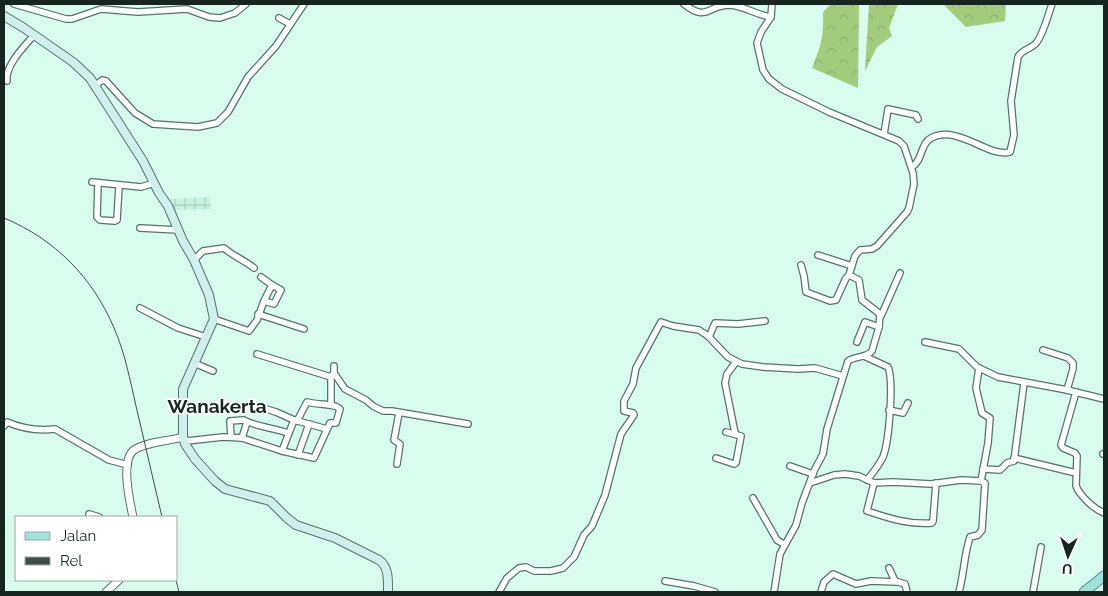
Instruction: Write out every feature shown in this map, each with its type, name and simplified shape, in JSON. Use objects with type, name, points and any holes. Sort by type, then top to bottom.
[{"type":"main road","points":[[4,16],[78,66],[95,86],[143,161],[168,206],[194,260],[209,295],[214,319],[183,389],[183,437],[194,459],[225,489],[270,501],[296,525],[341,540],[384,563],[387,570],[388,592]]},
{"type":"main road","points":[[1084,592],[1104,576]]},
{"type":"street","points":[[14,4],[61,19],[72,19],[101,8],[138,12],[188,9],[210,17],[220,18],[235,13],[246,4]]},
{"type":"street","points":[[95,86],[102,80],[106,81],[135,112],[153,124],[210,126],[222,119],[228,112],[248,77],[276,46],[304,4]]},
{"type":"street","points":[[684,4],[700,12],[708,12],[728,5],[771,17]]},
{"type":"street","points":[[772,4],[771,17],[761,32],[757,43],[763,70],[769,79],[782,89],[829,112],[884,134],[902,144],[912,167],[914,184],[910,208],[877,246],[858,251],[850,275],[846,278],[836,300],[830,301],[806,292],[801,265]]},
{"type":"street","points":[[912,167],[919,160],[926,142],[937,136],[953,135],[968,139],[990,149],[1004,153],[1010,152],[1014,135],[1011,101],[1018,57],[1021,52],[1034,45],[1038,39],[1052,4]]},
{"type":"street","points":[[279,18],[290,24]]},
{"type":"street","points":[[7,82],[6,75],[10,66],[34,35]]},
{"type":"street","points":[[884,134],[888,109],[916,115],[918,118]]},
{"type":"street","points":[[92,182],[141,187],[154,183]]},
{"type":"street","points":[[98,183],[97,217],[100,220],[117,220],[119,186]]},
{"type":"street","points":[[140,228],[178,230]]},
{"type":"street","points":[[194,260],[203,251],[224,248],[254,268]]},
{"type":"street","points":[[818,255],[852,266]]},
{"type":"street","points":[[774,592],[780,554],[796,525],[813,474],[823,454],[827,429],[848,361],[869,354],[872,351],[881,316],[900,273]]},
{"type":"street","points":[[850,275],[859,280],[862,300],[878,311],[881,316]]},
{"type":"street","points":[[260,277],[281,290],[274,304],[264,302]]},
{"type":"street","points":[[214,319],[250,331],[272,285]]},
{"type":"street","points":[[140,308],[178,328],[206,337]]},
{"type":"street","points":[[258,314],[304,329]]},
{"type":"street","points":[[709,337],[715,322],[738,324],[764,321]]},
{"type":"street","points":[[499,592],[507,578],[519,568],[526,567],[534,571],[551,571],[563,568],[574,557],[584,535],[592,526],[605,495],[621,434],[634,415],[624,411],[623,408],[625,399],[633,384],[636,368],[662,322],[673,326],[696,329],[709,337],[724,353],[736,362],[763,367],[815,368],[843,376]]},
{"type":"street","points":[[857,342],[865,322],[879,327]]},
{"type":"street","points":[[925,342],[959,349],[979,368],[998,377],[1104,399]]},
{"type":"street","points":[[1043,350],[1068,358],[1073,363],[1067,390]]},
{"type":"street","points":[[257,354],[332,375],[345,389],[383,411],[468,424]]},
{"type":"street","points":[[862,356],[883,363],[889,369],[891,392],[883,456],[867,480]]},
{"type":"street","points":[[735,433],[725,384],[727,374],[736,362]]},
{"type":"street","points":[[194,363],[213,371]]},
{"type":"street","points":[[331,405],[334,366]]},
{"type":"street","points":[[979,368],[976,388],[982,415],[990,418],[988,443],[981,481]]},
{"type":"street","points":[[983,469],[1000,470],[1007,463],[1013,462],[1024,383]]},
{"type":"street","points":[[1076,392],[1061,445],[1077,456],[1077,490],[1095,508],[1104,513]]},
{"type":"street","points":[[133,516],[128,488],[128,465],[129,456],[134,450],[183,437],[187,441],[230,437],[242,438],[282,451],[314,458],[330,423],[336,423],[340,415],[338,406],[316,405],[307,402],[288,433],[282,451]]},
{"type":"street","points":[[889,410],[903,413],[908,403]]},
{"type":"street","points":[[256,406],[327,429]]},
{"type":"street","points":[[397,464],[400,443],[394,440],[399,413]]},
{"type":"street","points":[[230,437],[230,421],[244,420],[288,433]]},
{"type":"street","points":[[4,426],[7,422],[25,429],[58,430],[109,460],[128,465]]},
{"type":"street","points":[[242,438],[247,422]]},
{"type":"street","points":[[298,455],[309,424]]},
{"type":"street","points":[[716,458],[736,464],[741,436],[726,432]]},
{"type":"street","points":[[1014,458],[1076,473]]},
{"type":"street","points":[[790,466],[813,474]]},
{"type":"street","points":[[810,482],[839,474],[852,475],[874,483],[936,483],[956,480],[981,481],[985,483],[983,523],[980,534],[971,536],[959,592]]},
{"type":"street","points":[[874,483],[867,511],[910,522],[924,523],[933,521],[936,483]]},
{"type":"street","points":[[753,498],[776,540],[785,546]]},
{"type":"street","points":[[90,514],[96,516]]},
{"type":"street","points":[[1033,592],[1041,547]]},
{"type":"street","points":[[889,568],[896,582]]},
{"type":"street","points":[[821,592],[824,582],[834,574],[856,584],[871,581],[904,582],[907,592]]},
{"type":"street","points":[[106,592],[118,581]]},
{"type":"street","points":[[665,581],[715,592]]},
{"type":"shaded area","points":[[209,197],[211,209],[174,210],[170,199]]},
{"type":"green space","points":[[831,4],[859,4],[858,88],[812,68],[821,41],[823,12]]},
{"type":"green space","points":[[869,4],[898,4],[889,28],[892,36],[877,47],[865,71]]},
{"type":"green space","points":[[943,4],[1006,4],[1005,21],[966,27]]},
{"type":"railway","points":[[4,218],[40,237],[56,249],[83,277],[105,310],[118,337],[124,357],[162,516]]},
{"type":"railway","points":[[176,581],[179,592]]},
{"type":"district","name":"Wanakerta","points":[[217,406]]}]
